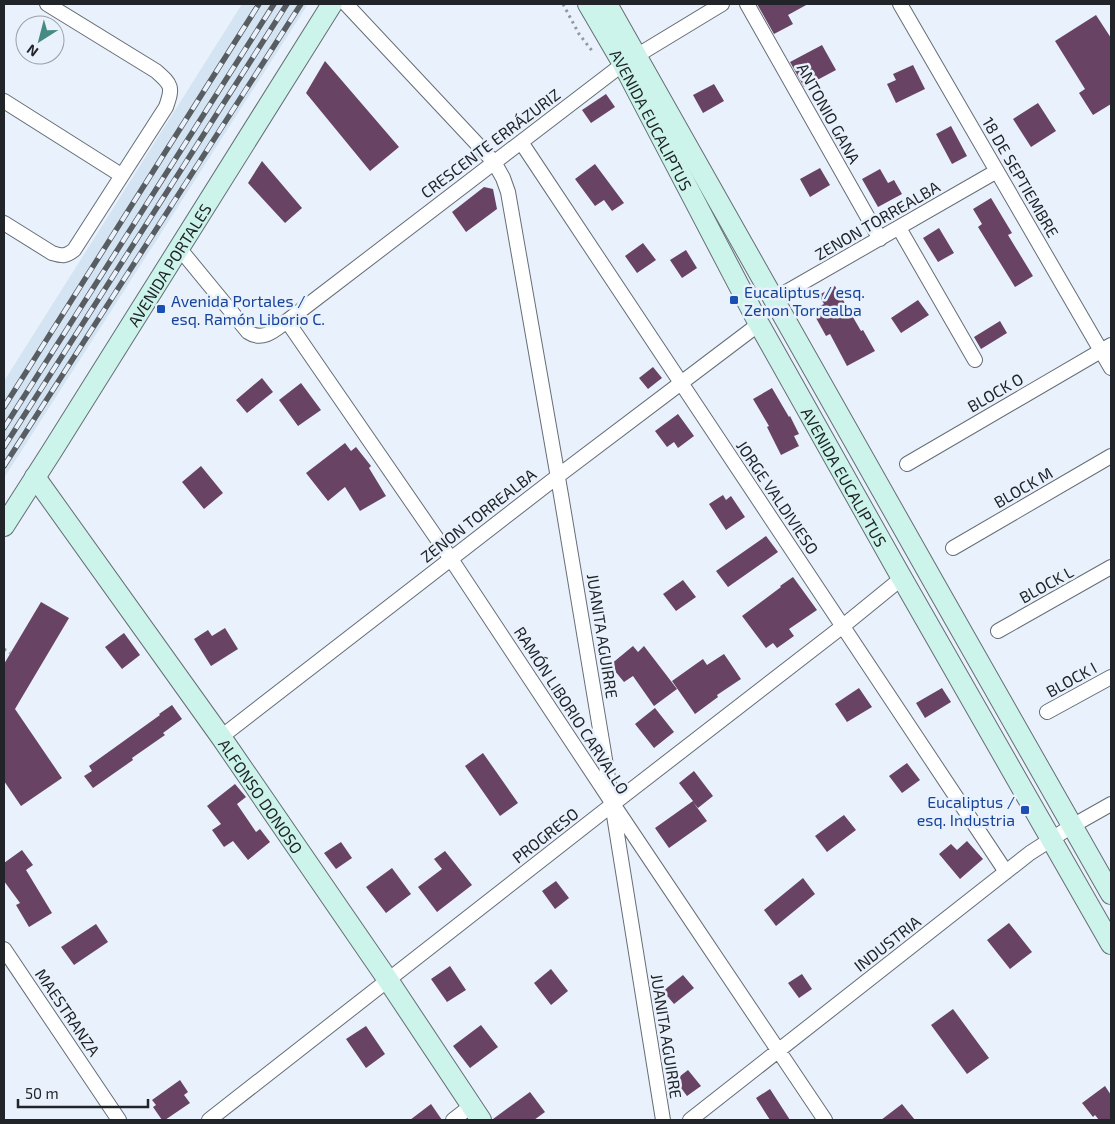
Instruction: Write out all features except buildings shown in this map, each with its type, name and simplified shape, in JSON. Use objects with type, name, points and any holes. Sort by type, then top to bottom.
[{"type":"main road","name":"AVENIDA PORTALES","points":[[4,526],[332,4]]},
{"type":"main road","name":"AVENIDA EUCALIPTUS","points":[[588,4],[623,64],[774,300],[1111,894]]},
{"type":"main road","name":"AVENIDA EUCALIPTUS","points":[[608,4],[625,36],[623,64],[760,324],[902,578],[1111,944]]},
{"type":"main road","points":[[621,4],[625,36]]},
{"type":"main road","name":"ALFONSO DONOSO","points":[[35,477],[221,737],[388,980],[476,1113]]},
{"type":"street","points":[[4,223],[52,254],[68,256],[74,250],[166,106],[171,94],[170,86],[156,71],[47,4]]},
{"type":"street","name":"JUANITA AGUIRRE","points":[[346,4],[494,162],[508,192],[613,804],[663,1120]]},
{"type":"street","name":"CRESCENTE ERRÁZURIZ","points":[[179,248],[248,332],[257,336],[266,335],[287,321],[623,64],[722,4]]},
{"type":"street","name":"ANTONIO GANA","points":[[747,4],[880,239]]},
{"type":"street","name":"18 DE SEPTIEMBRE","points":[[900,4],[997,171],[1106,348],[1111,368]]},
{"type":"street","points":[[4,101],[121,175]]},
{"type":"street","name":"JORGE VALDIVIESO","points":[[521,142],[1006,872]]},
{"type":"street","name":"ZENON TORREALBA","points":[[774,300],[997,171]]},
{"type":"street","points":[[899,228],[976,360]]},
{"type":"street","name":"RAMÓN LIBORIO CARVALLO","points":[[287,321],[451,559],[825,1120]]},
{"type":"street","name":"ZENON TORREALBA","points":[[221,737],[558,476],[760,324]]},
{"type":"street","name":"BLOCK O","points":[[907,464],[1106,348]]},
{"type":"street","name":"BLOCK M","points":[[953,548],[1111,456]]},
{"type":"street","name":"BLOCK L","points":[[998,631],[1111,567]]},
{"type":"street","name":"PROGRESO","points":[[209,1120],[902,578]]},
{"type":"street","name":"BLOCK I","points":[[1047,712],[1111,677]]},
{"type":"street","name":"INDUSTRIA","points":[[690,1120],[1030,853],[1111,804]]},
{"type":"street","name":"MAESTRANZA","points":[[4,949],[119,1120]]},
{"type":"street","points":[[453,1120],[476,1113]]},
{"type":"path","points":[[563,4],[579,34],[623,64]]},
{"type":"path","points":[[4,649],[10,653]]},
{"type":"shaded area","points":[[242,4],[308,4],[4,478],[4,381]]},
{"type":"railway","points":[[4,407],[259,4]]},
{"type":"railway","points":[[4,428],[274,4]]},
{"type":"railway","points":[[4,447],[287,4]]},
{"type":"railway","points":[[4,466],[301,4]]},
{"type":"place","name":"Eucaliptus / esq. Zenon Torrealba","points":[[734,300]]},
{"type":"place","name":"Avenida Portales / esq. Ramón Liborio C.","points":[[161,309]]},
{"type":"place","name":"Eucaliptus / esq. Industria","points":[[1025,810]]}]
